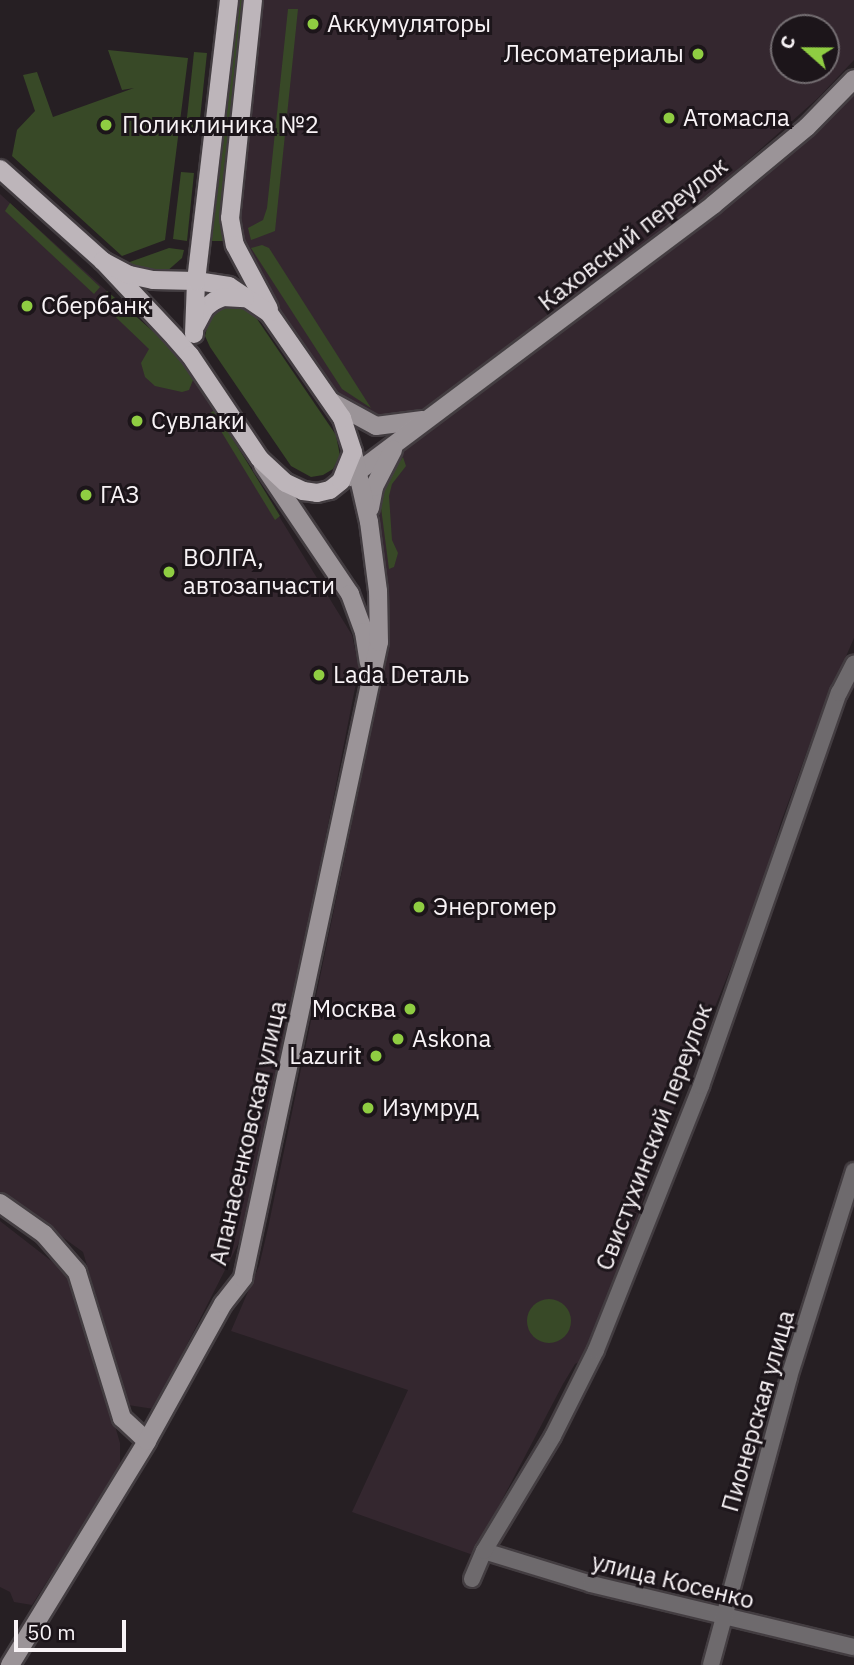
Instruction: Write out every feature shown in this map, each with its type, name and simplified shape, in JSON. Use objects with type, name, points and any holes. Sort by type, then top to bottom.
[{"type":"main road","points":[[213,388],[196,352],[196,281],[229,0]]},
{"type":"main road","points":[[253,0],[230,218],[235,245],[278,324],[342,418],[353,452],[369,522],[380,618],[379,642],[369,680]]},
{"type":"main road","name":"Каховский переулок","points":[[330,490],[433,417],[713,205],[807,127],[854,79]]},
{"type":"main road","points":[[0,169],[103,261],[190,355],[350,594],[364,632],[369,680]]},
{"type":"main road","points":[[153,280],[183,271],[200,246]]},
{"type":"main road","points":[[103,261],[129,275],[153,280],[196,281],[229,286],[250,299],[278,324]]},
{"type":"main road","points":[[194,334],[198,318],[214,301],[223,297],[250,299]]},
{"type":"main road","points":[[330,401],[376,426],[407,425],[433,417]]},
{"type":"main road","points":[[369,522],[374,487],[398,443]]},
{"type":"main road","points":[[260,459],[286,482],[303,491],[317,493],[330,490],[349,469],[353,452]]},
{"type":"main road","name":"Апанасенковская улица","points":[[10,1665],[147,1441],[223,1304],[243,1278],[369,680]]},
{"type":"main road","points":[[0,1203],[44,1234],[77,1272],[122,1418],[147,1441]]},
{"type":"street","name":"Свистухинский переулок","points":[[472,1579],[484,1551],[553,1436],[596,1350],[701,1086],[839,693],[854,664]]},
{"type":"street","name":"Пионерская улица","points":[[711,1665],[789,1377],[854,1171]]},
{"type":"street","name":"улица Косенко","points":[[484,1551],[591,1584],[854,1647]]},
{"type":"shaded area","points":[[260,0],[854,0],[854,60],[840,75],[840,14],[770,14],[770,84],[831,84],[694,208],[429,410],[403,418],[377,419],[334,394],[284,318],[242,242],[237,223]]},
{"type":"shaded area","points":[[854,95],[854,638],[820,716],[781,822],[755,908],[662,1138],[635,1225],[583,1360],[575,1364],[563,1384],[473,1555],[352,1512],[408,1390],[231,1331],[259,1266],[268,1228],[389,644],[378,499],[401,451],[709,222],[814,136]]},
{"type":"shaded area","points":[[0,194],[183,360],[352,635],[359,668],[250,1221],[154,1409],[128,1405],[83,1252],[0,1192]]},
{"type":"shaded area","points":[[0,1221],[72,1277],[120,1443],[120,1467],[32,1605],[14,1602],[10,1592],[0,1587]]},
{"type":"green space","points":[[238,0],[246,0],[220,223],[224,241],[210,241]]},
{"type":"green space","points":[[288,9],[298,9],[275,231],[251,240],[248,228],[263,220],[267,208]]},
{"type":"green space","points":[[108,50],[188,58],[165,240],[122,256],[12,156],[17,130],[35,111],[23,75],[37,72],[53,117],[134,88],[122,90]]},
{"type":"green space","points":[[194,52],[207,53],[199,128],[186,127]]},
{"type":"green space","points":[[181,172],[194,173],[187,241],[173,239]]},
{"type":"green space","points":[[10,203],[100,287],[94,294],[5,211]]},
{"type":"green space","points":[[262,245],[269,248],[371,408],[342,389],[251,248]]},
{"type":"green space","points":[[169,248],[184,250],[182,258],[166,272],[145,272],[127,263]]},
{"type":"green space","points":[[107,291],[172,348],[193,380],[189,390],[182,392],[155,386],[145,377],[141,363],[149,349],[100,302]]},
{"type":"green space","points":[[236,303],[255,316],[336,435],[340,456],[333,469],[323,475],[311,477],[291,466],[210,347],[205,336],[210,315],[217,308]]},
{"type":"green space","points":[[215,410],[280,516],[275,520],[210,413]]},
{"type":"green space","points":[[403,457],[406,466],[392,484],[389,496],[392,540],[398,553],[394,567],[389,569],[380,500],[383,485]]},
{"type":"green space","points":[[549,1299],[564,1306],[571,1321],[564,1336],[549,1343],[534,1336],[527,1321],[534,1306]]},
{"type":"place","name":"Аккумуляторы","points":[[313,24]]},
{"type":"place","name":"Лесоматериалы","points":[[698,54]]},
{"type":"place","name":"Атомасла","points":[[669,118]]},
{"type":"place","name":"Поликлиника №2","points":[[106,125]]},
{"type":"place","name":"Сбербанк","points":[[27,306]]},
{"type":"place","name":"Сувлаки","points":[[137,421]]},
{"type":"place","name":"ГАЗ","points":[[86,495]]},
{"type":"place","name":"ВОЛГА, автозапчасти","points":[[169,572]]},
{"type":"place","name":"Lada Dеталь","points":[[319,675]]},
{"type":"place","name":"Энергомер","points":[[419,907]]},
{"type":"place","name":"Москва","points":[[410,1009]]},
{"type":"place","name":"Askona","points":[[398,1039]]},
{"type":"place","name":"Lazurit","points":[[376,1056]]},
{"type":"place","name":"Изумруд","points":[[368,1108]]}]
